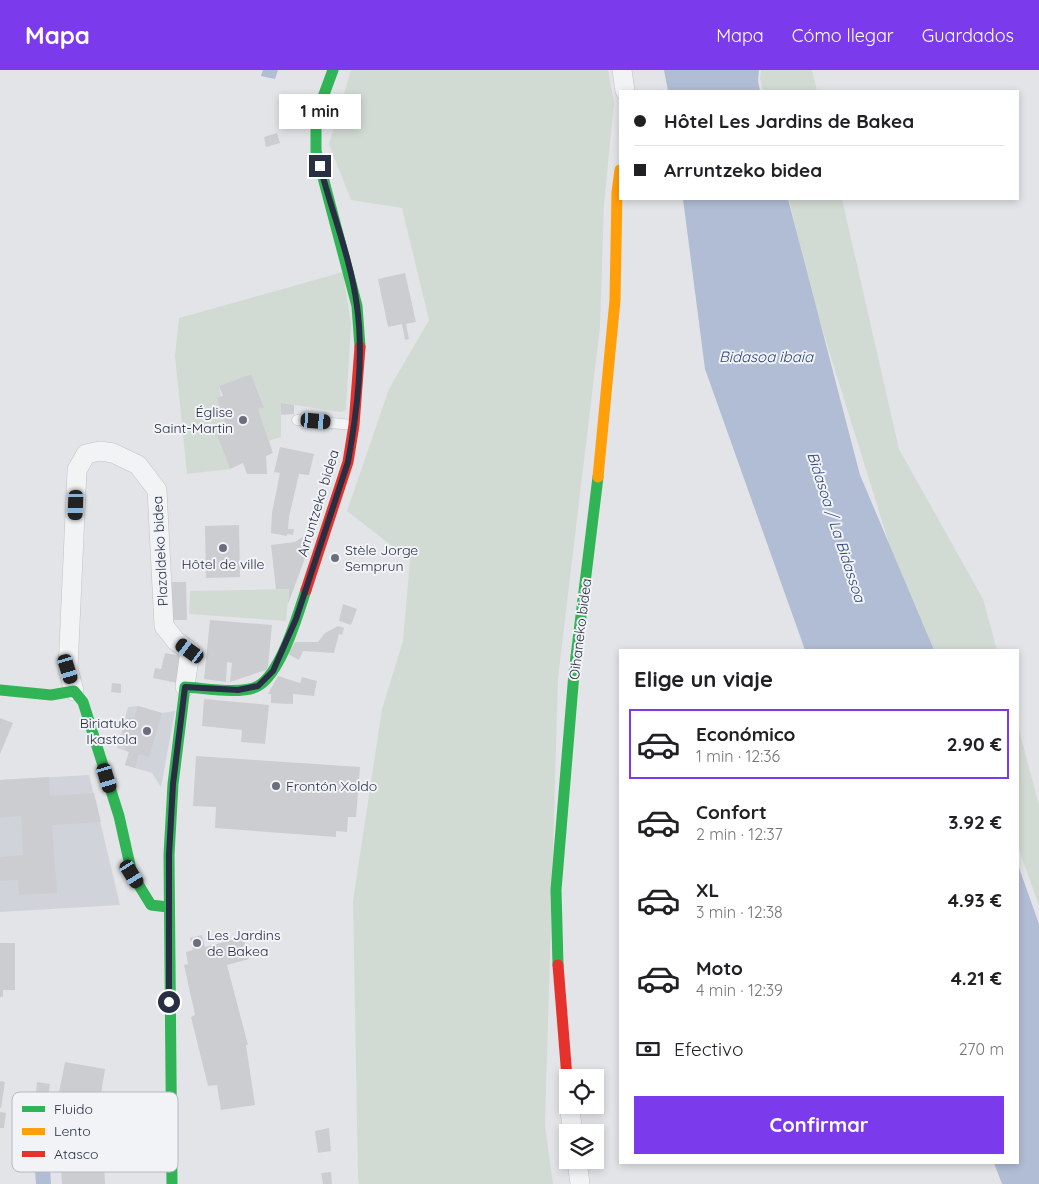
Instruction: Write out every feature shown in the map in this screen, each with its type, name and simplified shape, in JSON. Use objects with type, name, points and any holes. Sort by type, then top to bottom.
[{"type":"street","name":"Arruntzeko bidea","points":[[185,687],[238,690],[258,686],[273,671],[296,619],[348,462],[354,425],[360,345],[357,306],[348,266],[316,151],[316,116],[333,70]]},
{"type":"street","points":[[622,70],[625,90]]},
{"type":"street","name":"Oihaneko bidea","points":[[566,1069],[558,973],[556,890],[574,672],[602,441],[614,319],[619,177]]},
{"type":"street","name":"Plazaldeko bidea","points":[[74,691],[68,669],[77,470],[86,454],[100,451],[113,453],[138,465],[157,490],[164,626],[176,641],[190,651],[185,687]]},
{"type":"street","points":[[170,1092],[168,907],[173,784],[185,687]]},
{"type":"street","points":[[0,690],[51,695],[74,691],[83,702],[119,816],[132,874],[152,905],[168,907]]},
{"type":"street","points":[[578,1169],[580,1184]]},
{"type":"street","points":[[178,1172],[183,1184]]},
{"type":"lane","points":[[298,420],[354,425]]},
{"type":"shaded area","points":[[351,70],[608,70],[614,103],[604,205],[600,327],[558,678],[545,1126],[553,1184],[359,1184],[353,901],[382,709],[403,641],[410,560],[347,511],[389,389],[429,320],[402,208],[351,200],[329,144]]},
{"type":"shaded area","points":[[761,70],[812,70],[817,90],[763,90],[760,79]]},
{"type":"shaded area","points":[[789,200],[842,200],[899,449],[983,599],[997,649],[933,649],[896,566],[811,293]]},
{"type":"shaded area","points":[[343,272],[351,324],[346,410],[341,412],[281,403],[281,437],[269,441],[258,409],[264,406],[251,374],[219,386],[228,431],[217,435],[230,469],[187,474],[175,356],[179,318]]},
{"type":"shaded area","points":[[289,589],[286,621],[189,614],[190,591]]},
{"type":"shaded area","name":"Biriatuko Ikastola","points":[[138,706],[162,713],[175,711],[161,787],[152,773],[125,765],[129,752],[117,748],[128,707]]},
{"type":"shaded area","points":[[1019,730],[1039,805],[1039,906],[1019,850]]},
{"type":"shaded area","points":[[89,775],[120,905],[0,912],[0,780]]},
{"type":"water","points":[[263,70],[278,70],[275,79],[261,76]]},
{"type":"water","points":[[664,70],[759,70],[760,90],[668,90]]},
{"type":"water","name":"Bidasoa ibaia","points":[[683,200],[788,200],[860,475],[934,649],[805,649],[705,369]]},
{"type":"water","points":[[1019,868],[1039,924],[1039,1184],[1002,1184],[994,1164],[1019,1164]]},
{"type":"water","points":[[35,1172],[50,1172],[51,1184],[36,1184]]},
{"type":"building","points":[[277,133],[280,143],[266,147],[264,137]]},
{"type":"building","points":[[405,273],[416,322],[406,324],[409,339],[405,340],[402,324],[388,327],[378,279]]},
{"type":"building","name":"Église Saint-Martin","points":[[251,374],[264,407],[258,409],[273,453],[266,456],[267,474],[247,474],[243,463],[230,469],[217,435],[228,431],[217,398],[223,396],[219,386]]},
{"type":"building","points":[[281,403],[294,405],[294,414],[281,415]]},
{"type":"building","points":[[280,447],[314,454],[309,475],[299,474],[289,517],[288,529],[294,529],[293,535],[287,534],[287,536],[271,533],[272,513],[280,473],[274,472]]},
{"type":"building","name":"Hôtel de ville","points":[[239,525],[240,577],[206,578],[205,526]]},
{"type":"building","points":[[304,536],[311,542],[288,604],[289,589],[276,589],[271,545],[295,542]]},
{"type":"building","points":[[165,582],[186,582],[187,620],[166,620]]},
{"type":"building","points":[[343,604],[357,609],[351,625],[339,621]]},
{"type":"building","points":[[210,620],[272,625],[266,670],[230,682],[232,663],[227,662],[226,682],[204,679]]},
{"type":"building","points":[[338,626],[344,628],[342,635],[339,634],[334,653],[303,651],[299,660],[288,654],[295,642],[318,642],[325,633]]},
{"type":"building","points":[[165,653],[182,656],[177,683],[153,678],[155,668],[161,669]]},
{"type":"building","points":[[278,676],[300,683],[302,677],[317,681],[314,696],[293,694],[293,704],[271,703],[271,694],[268,694]]},
{"type":"building","points":[[112,683],[121,684],[121,693],[111,692]]},
{"type":"building","points":[[204,699],[269,705],[265,744],[241,742],[242,730],[202,726]]},
{"type":"building","points":[[138,706],[162,713],[149,757],[139,754],[135,768],[125,765],[129,752],[125,750],[128,740],[124,739],[125,734],[123,733],[129,717],[134,719]]},
{"type":"building","points":[[0,718],[13,723],[0,754]]},
{"type":"building","name":"Frontón Xoldo","points":[[196,756],[360,767],[356,817],[348,817],[347,832],[336,831],[336,837],[215,828],[216,807],[193,806]]},
{"type":"building","points":[[49,777],[50,796],[94,793],[101,822],[52,825],[57,893],[19,895],[18,880],[0,881],[0,857],[23,855],[21,816],[0,818],[0,780]]},
{"type":"building","points":[[202,935],[205,947],[243,937],[249,959],[227,965],[248,1045],[246,1045],[255,1105],[221,1110],[217,1085],[208,1086],[191,1017],[195,1015],[184,965],[188,964],[186,952],[193,950],[190,938]]},
{"type":"building","points":[[0,943],[15,943],[15,990],[3,990],[3,997],[0,997]]},
{"type":"building","points":[[65,1062],[105,1069],[101,1092],[59,1092]]},
{"type":"building","points":[[0,1081],[5,1082],[1,1108],[0,1108]]},
{"type":"building","points":[[37,1082],[50,1084],[49,1092],[36,1092]]},
{"type":"building","points":[[0,1112],[6,1113],[4,1128],[0,1128]]},
{"type":"building","points":[[329,1128],[331,1151],[318,1153],[315,1131]]},
{"type":"building","points":[[61,1172],[104,1172],[105,1184],[62,1184]]},
{"type":"building","points":[[331,1172],[332,1184],[323,1184],[321,1173]]},
{"type":"traffic: fast","points":[[333,70],[316,116],[316,151],[357,306],[360,347]]},
{"type":"traffic: fast","points":[[558,965],[556,890],[574,673],[598,477]]},
{"type":"traffic: fast","points":[[171,1092],[169,855],[173,784],[185,687],[233,691],[251,689],[258,686],[274,669],[281,656],[288,642],[306,590]]},
{"type":"traffic: fast","points":[[0,690],[51,695],[74,691],[83,702],[119,816],[132,874],[151,905],[168,907]]},
{"type":"traffic: fast","points":[[172,1172],[172,1184]]},
{"type":"traffic: slow","points":[[598,477],[615,300],[617,192],[619,177]]},
{"type":"traffic: jam","points":[[306,590],[348,462],[354,425],[360,347]]},
{"type":"traffic: jam","points":[[558,965],[566,1069]]},
{"type":"place","name":"Église Saint-Martin","points":[[243,420]]},
{"type":"place","name":"Hôtel de ville","points":[[223,548]]},
{"type":"place","name":"Stèle Jorge Semprun","points":[[335,558]]},
{"type":"place","name":"Biriatuko Ikastola","points":[[147,731]]},
{"type":"place","name":"Frontón Xoldo","points":[[276,786]]},
{"type":"place","name":"Les Jardins de Bakea","points":[[197,943]]},
{"type":"route","points":[[169,1002],[169,855],[173,784],[185,687],[238,690],[258,686],[273,671],[296,619],[348,462],[354,425],[360,345],[357,306],[348,266],[320,166]]},
{"type":"water label","name":"Bidasoa / La Bidassoa","points":[[836,527]]}]
